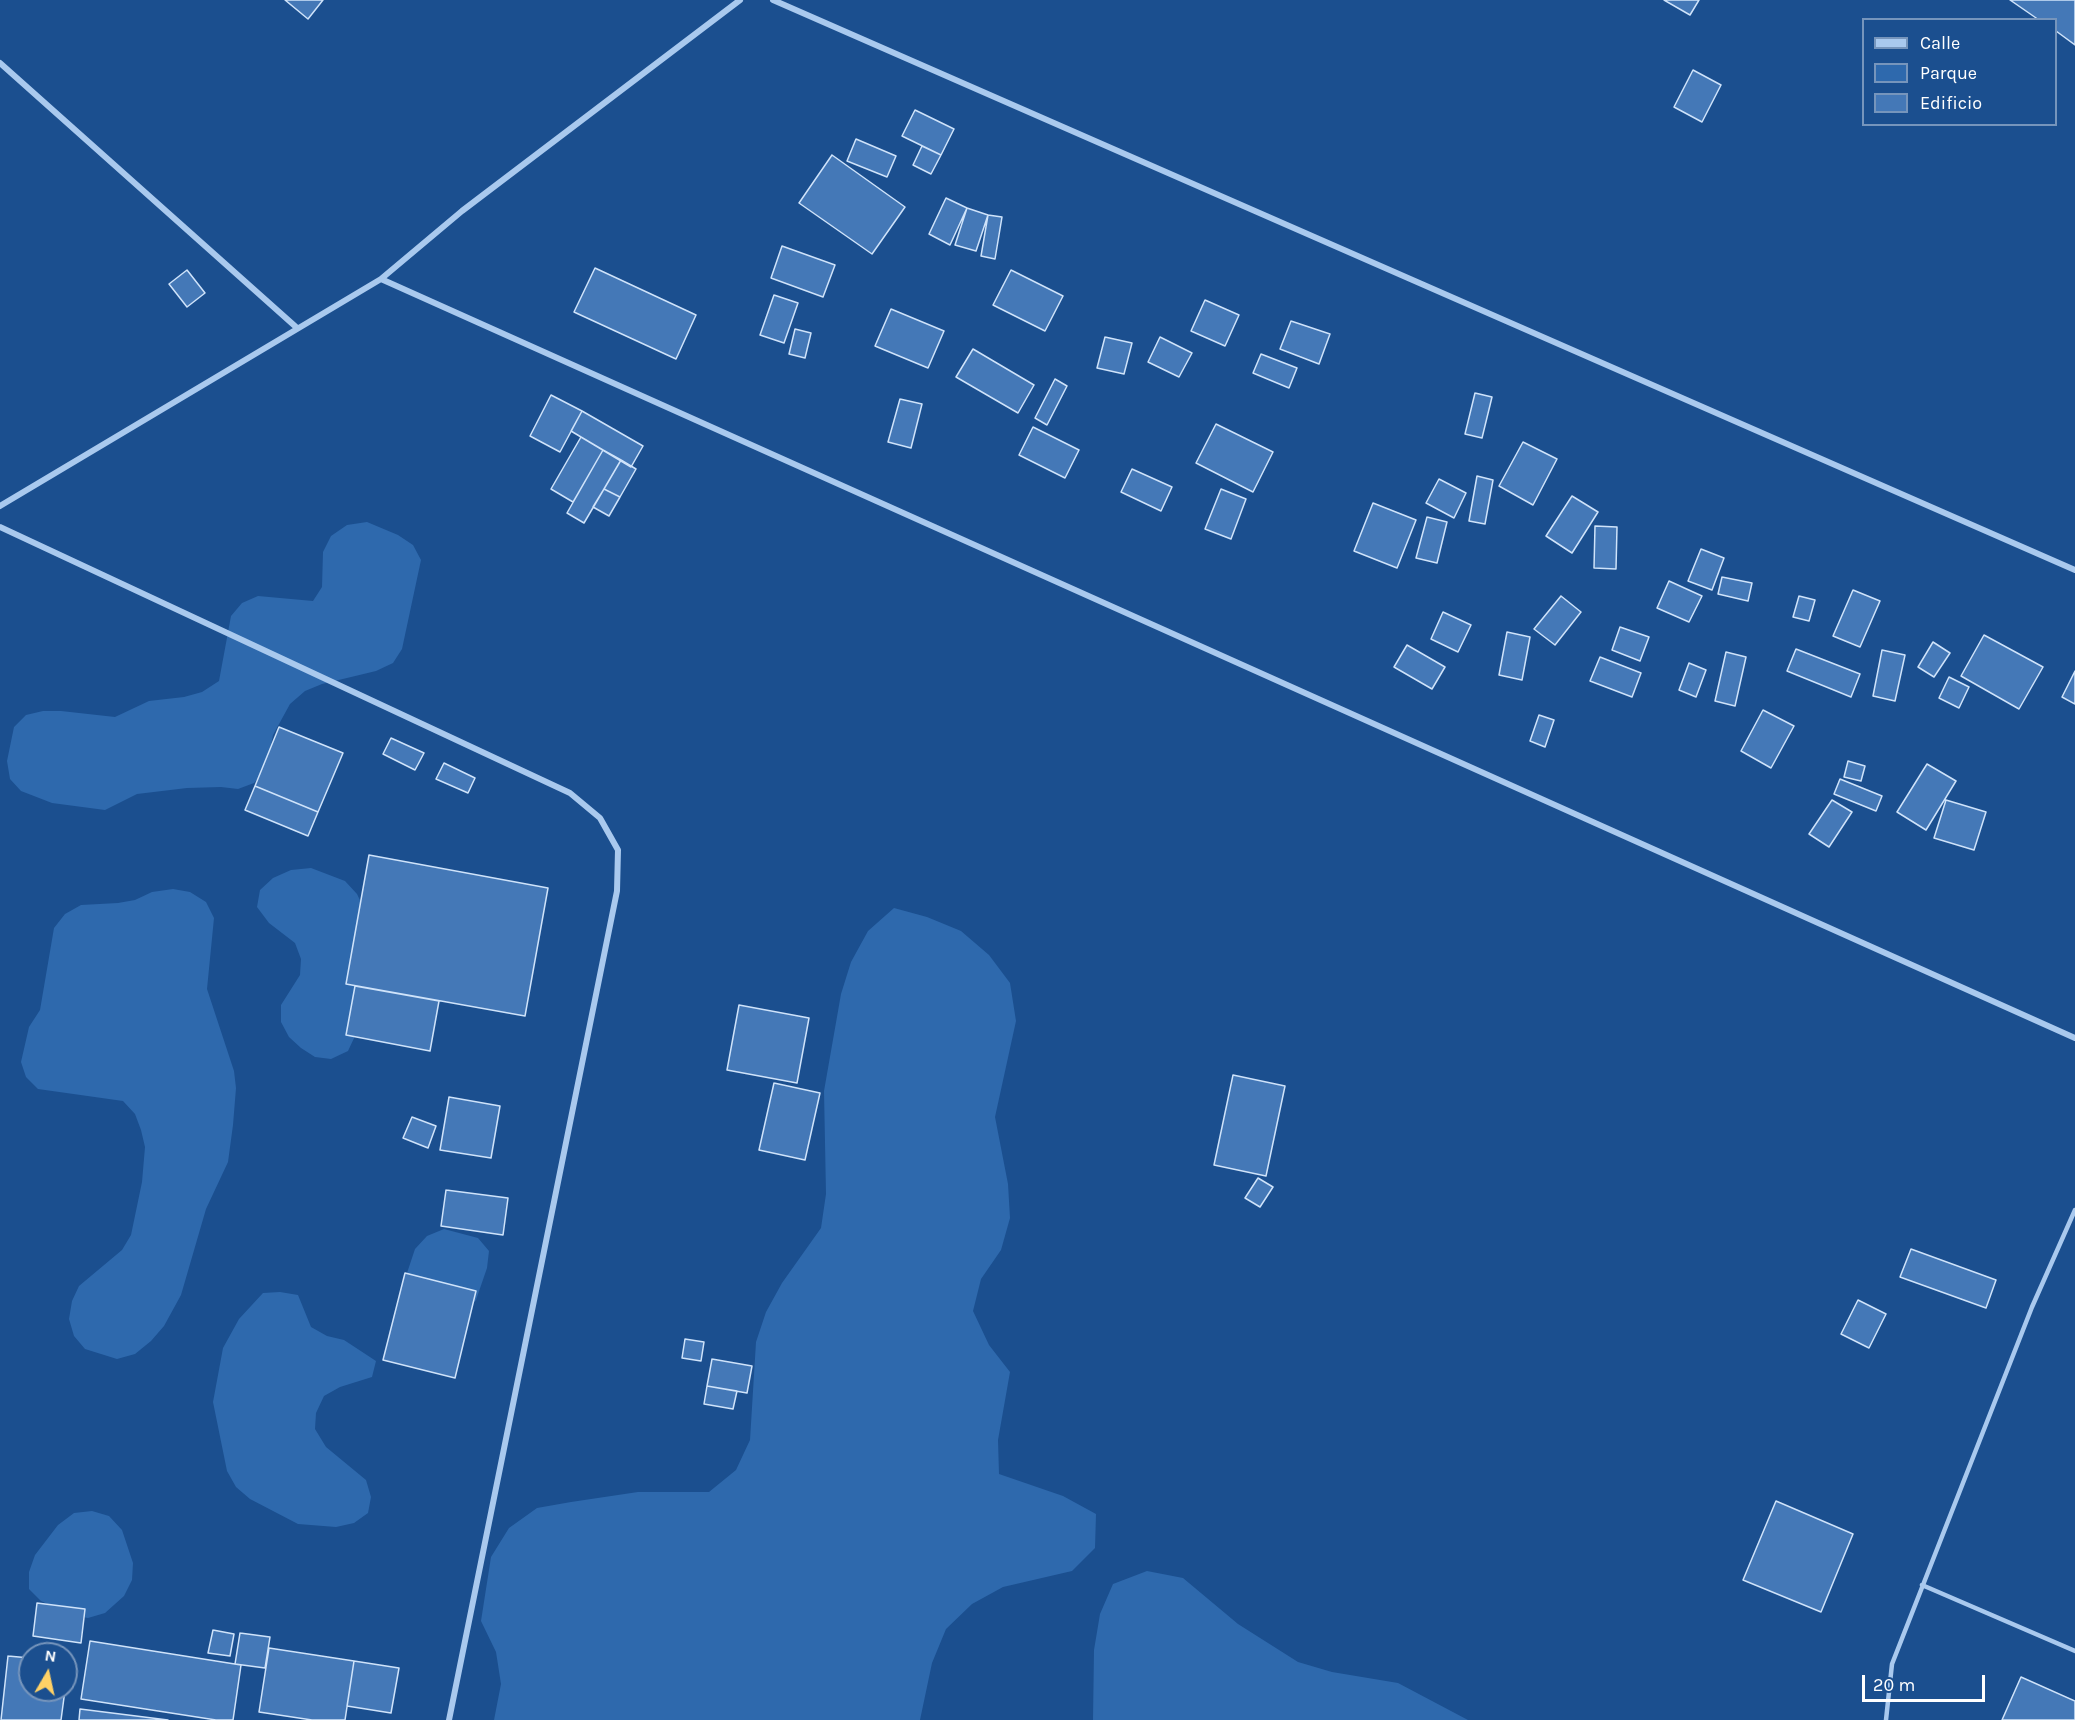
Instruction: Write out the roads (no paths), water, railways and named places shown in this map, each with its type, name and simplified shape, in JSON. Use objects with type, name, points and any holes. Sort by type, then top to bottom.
[{"type":"street","points":[[0,506],[296,327],[381,279],[462,211],[740,0]]},
{"type":"street","points":[[772,0],[2075,570]]},
{"type":"street","points":[[0,63],[296,327]]},
{"type":"street","points":[[381,279],[2075,1038]]},
{"type":"street","points":[[0,527],[570,793],[600,818],[618,850],[617,891],[449,1720]]},
{"type":"lane","points":[[1886,1720],[1892,1664],[2032,1307],[2075,1210]]},
{"type":"lane","points":[[1922,1585],[2075,1651]]}]
